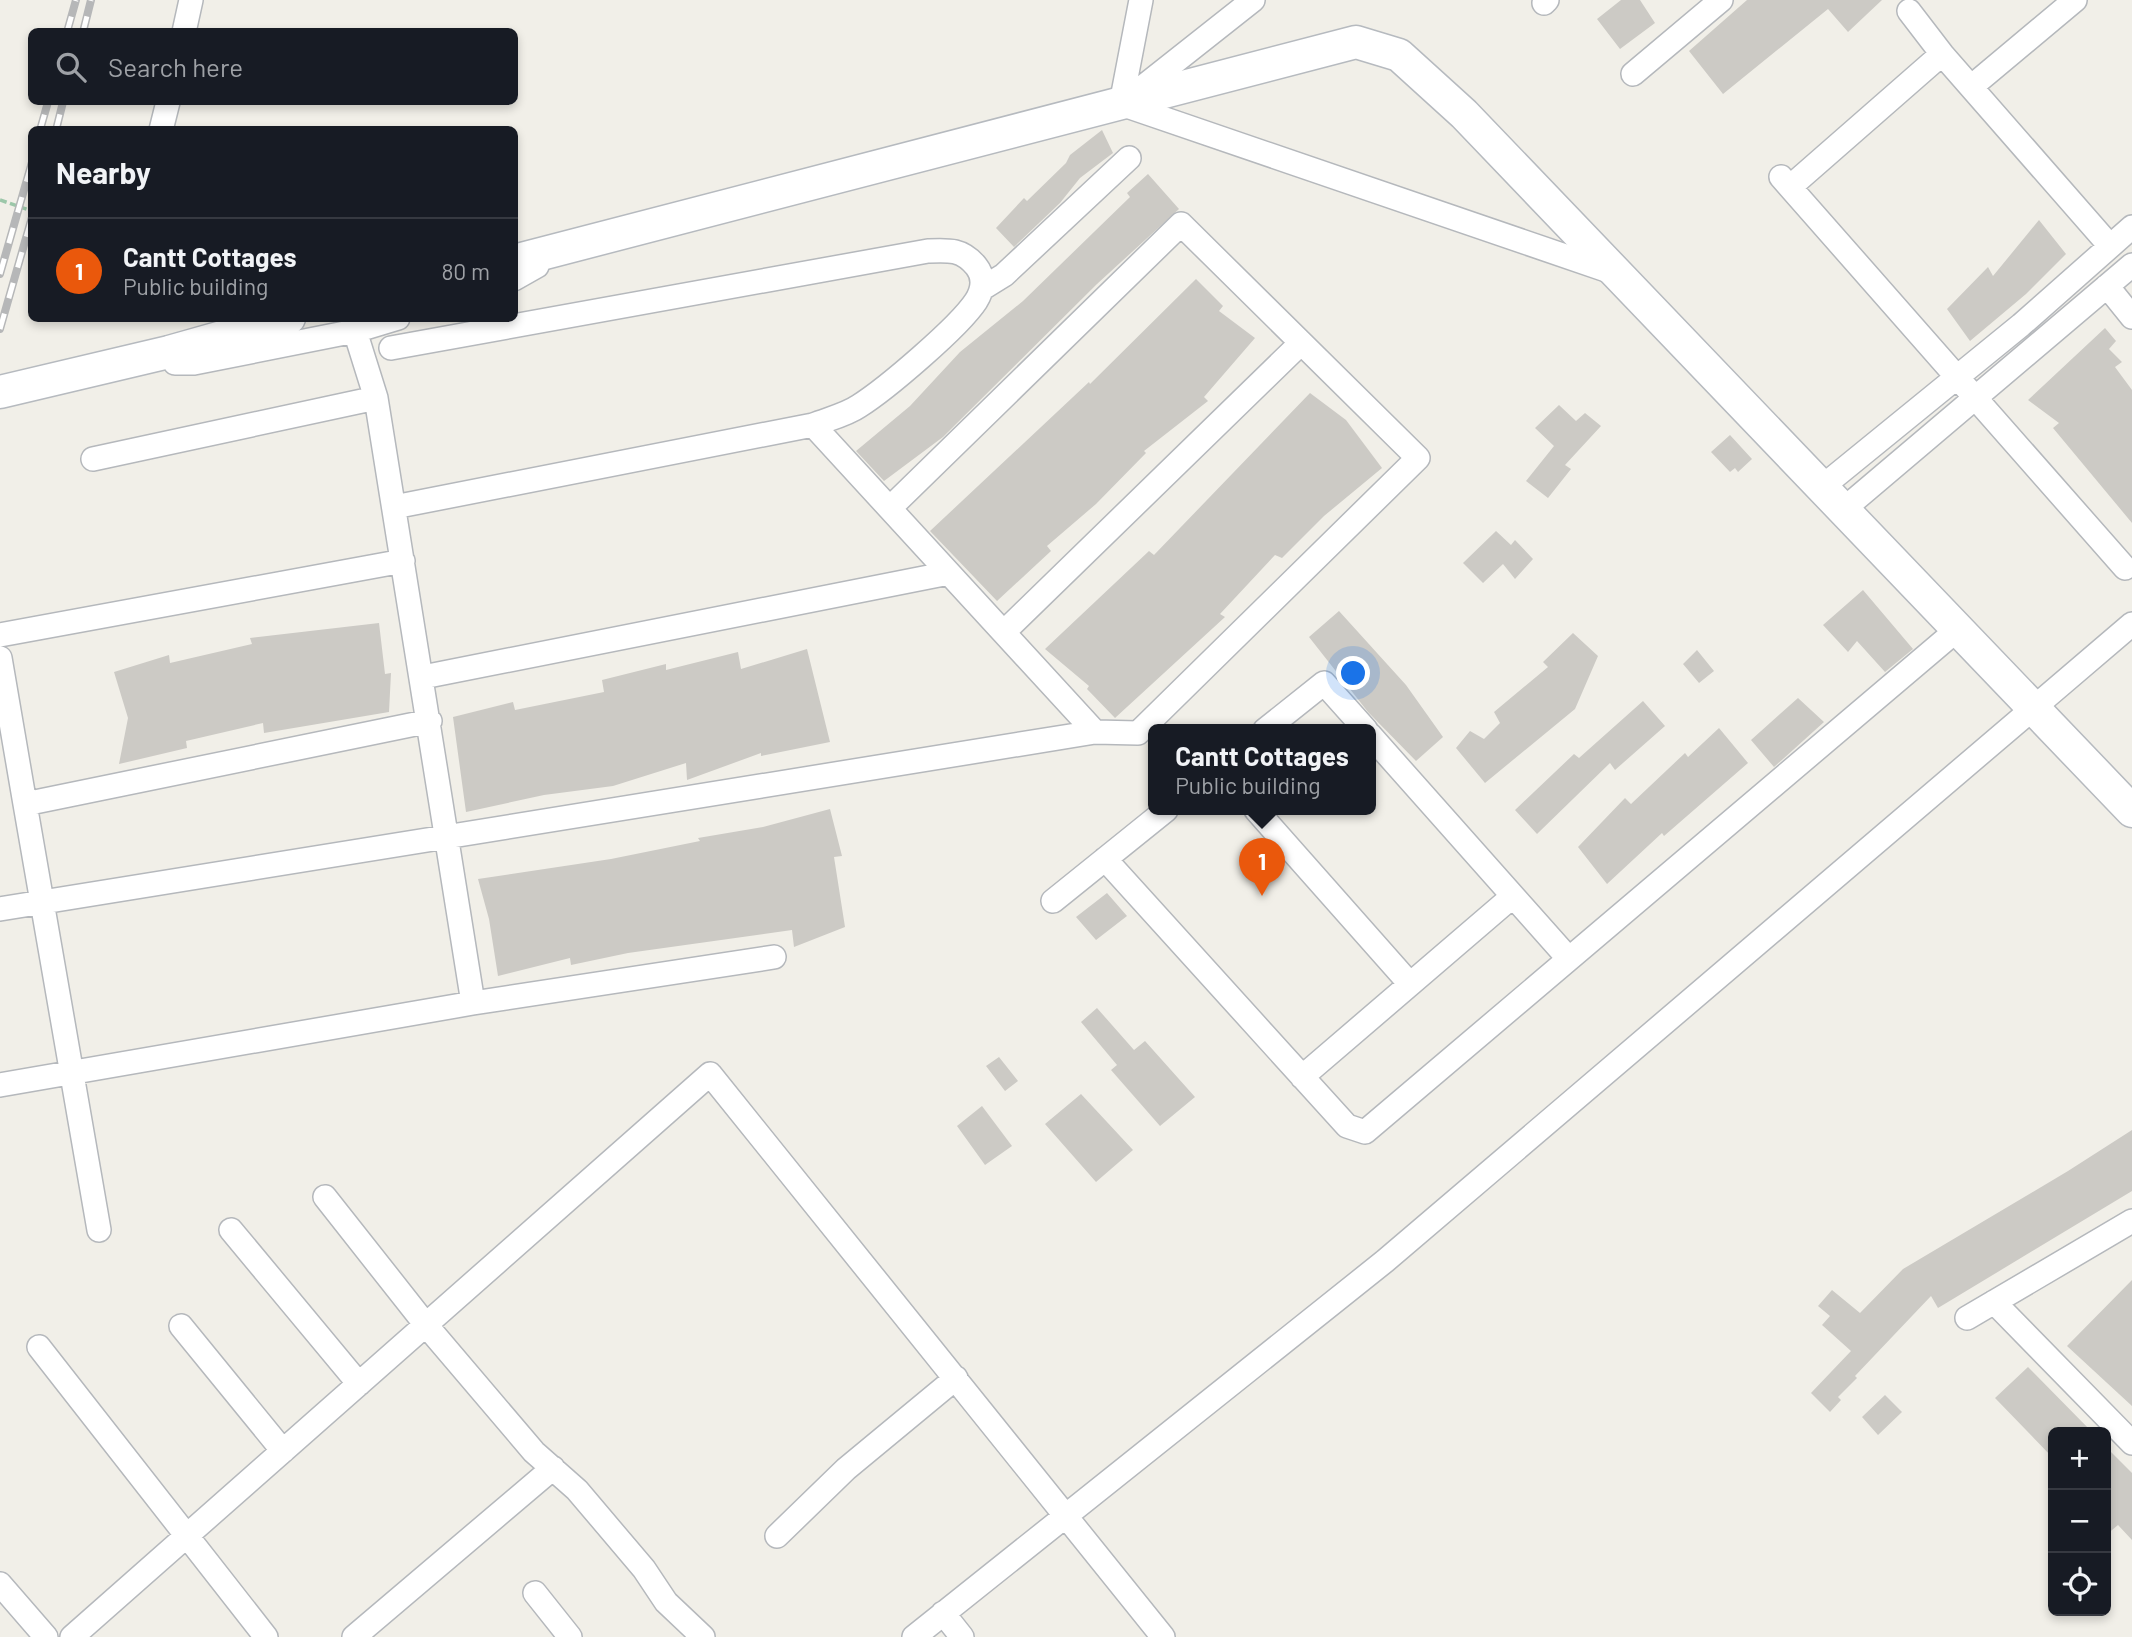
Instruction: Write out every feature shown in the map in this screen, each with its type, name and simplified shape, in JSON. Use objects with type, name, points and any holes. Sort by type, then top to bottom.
[{"type":"main road","points":[[527,258],[1356,42],[1399,55],[1464,114],[2132,811]]},
{"type":"main road","points":[[0,392],[169,352],[275,322]]},
{"type":"street","points":[[185,28],[191,0]]},
{"type":"street","points":[[1121,104],[1141,0]]},
{"type":"street","points":[[1121,104],[1253,0]]},
{"type":"street","points":[[1633,74],[1721,0]]},
{"type":"street","points":[[1971,88],[2075,0]]},
{"type":"street","points":[[1909,11],[1971,88],[2110,246]]},
{"type":"street","points":[[1942,54],[1785,182],[2125,568]]},
{"type":"street","points":[[1121,104],[1619,274]]},
{"type":"street","points":[[162,126],[167,105]]},
{"type":"street","points":[[982,288],[1004,275],[1129,158]]},
{"type":"street","points":[[0,909],[1095,732],[1138,733],[1418,458],[1181,224],[890,508]]},
{"type":"street","points":[[1833,498],[1956,378],[2132,227]]},
{"type":"street","points":[[391,348],[928,251],[954,250],[970,259],[981,273],[982,288],[976,302],[945,335],[858,407],[813,425],[394,507]]},
{"type":"street","points":[[518,277],[537,266],[527,258]]},
{"type":"street","points":[[1833,498],[1975,398],[2132,265]]},
{"type":"street","points":[[2107,286],[2132,317]]},
{"type":"street","points":[[169,352],[175,363],[194,363],[355,331],[385,322]]},
{"type":"street","points":[[355,331],[376,398],[449,836],[473,1003]]},
{"type":"street","points":[[1004,632],[1301,343]]},
{"type":"street","points":[[93,460],[376,398]]},
{"type":"street","points":[[813,425],[1095,732]]},
{"type":"street","points":[[0,635],[403,561]]},
{"type":"street","points":[[423,677],[949,573]]},
{"type":"street","points":[[914,1637],[1385,1261],[2132,624]]},
{"type":"street","points":[[1105,859],[1347,1126],[1365,1132],[1958,629]]},
{"type":"street","points":[[0,658],[99,1230]]},
{"type":"street","points":[[1272,724],[1324,682],[1361,724]]},
{"type":"street","points":[[25,804],[430,721]]},
{"type":"street","points":[[1376,742],[1569,959]]},
{"type":"street","points":[[1054,901],[1160,815]]},
{"type":"street","points":[[1260,815],[1410,984]]},
{"type":"street","points":[[1302,1077],[1513,896]]},
{"type":"street","points":[[0,1085],[473,1003],[774,957]]},
{"type":"street","points":[[72,1637],[709,1074],[1163,1637]]},
{"type":"street","points":[[325,1197],[426,1325],[534,1452],[577,1490],[644,1569],[666,1602],[703,1637]]},
{"type":"street","points":[[1967,1318],[2132,1222]]},
{"type":"street","points":[[231,1230],[359,1384]]},
{"type":"street","points":[[1994,1302],[2132,1443]]},
{"type":"street","points":[[181,1326],[283,1451]]},
{"type":"street","points":[[39,1347],[266,1637]]},
{"type":"street","points":[[777,1536],[846,1469],[956,1378]]},
{"type":"street","points":[[354,1637],[553,1468]]},
{"type":"street","points":[[0,1584],[46,1637]]},
{"type":"street","points":[[535,1593],[570,1637]]},
{"type":"street","points":[[943,1613],[962,1637]]},
{"type":"path","points":[[0,200],[28,210]]},
{"type":"building","points":[[1621,0],[1640,0],[1655,23],[1620,49],[1597,19]]},
{"type":"building","points":[[1747,0],[1882,0],[1848,32],[1828,9],[1723,94],[1689,51]]},
{"type":"building","points":[[1102,130],[1113,153],[1080,178],[1060,203],[1014,247],[996,228],[1024,198],[1027,201],[1066,163],[1070,155]]},
{"type":"building","points":[[1148,174],[1179,209],[1097,284],[943,437],[884,481],[856,451],[910,406],[960,352],[1023,301],[1130,197],[1127,193]]},
{"type":"building","points":[[2039,220],[2066,254],[2026,294],[1970,341],[1947,309],[1988,267],[1993,276]]},
{"type":"building","points":[[1196,279],[1223,306],[1219,311],[1255,338],[1204,397],[1208,401],[1144,451],[1146,453],[1096,504],[1047,546],[1051,551],[997,601],[930,531],[1089,382],[1090,384]]},
{"type":"building","points":[[2105,328],[2116,341],[2109,349],[2122,362],[2115,367],[2132,390],[2132,523],[2053,428],[2059,423],[2028,400]]},
{"type":"building","points":[[1310,393],[1346,420],[1382,468],[1324,516],[1282,558],[1275,555],[1220,614],[1225,617],[1115,718],[1087,689],[1089,686],[1045,649],[1149,551],[1154,555]]},
{"type":"building","points":[[1559,405],[1576,421],[1585,413],[1601,426],[1565,465],[1571,469],[1548,498],[1526,481],[1554,446],[1535,428]]},
{"type":"building","points":[[1730,435],[1752,459],[1738,472],[1735,468],[1730,472],[1711,452]]},
{"type":"building","points":[[1496,531],[1511,545],[1515,540],[1533,559],[1515,579],[1503,564],[1483,583],[1463,563]]},
{"type":"building","points":[[1863,590],[1913,649],[1885,672],[1857,641],[1848,652],[1823,625]]},
{"type":"building","points":[[1339,611],[1406,685],[1443,737],[1416,761],[1368,712],[1309,637]]},
{"type":"building","points":[[379,623],[385,674],[391,673],[389,712],[264,733],[263,723],[186,741],[187,748],[119,764],[128,718],[114,672],[169,655],[170,663],[252,644],[250,638]]},
{"type":"building","points":[[1573,633],[1598,656],[1575,709],[1485,783],[1456,748],[1470,731],[1484,739],[1500,723],[1494,712],[1548,667],[1543,662]]},
{"type":"building","points":[[807,649],[830,742],[761,756],[761,753],[687,780],[686,763],[613,786],[544,795],[466,812],[453,717],[513,702],[515,710],[604,692],[602,680],[666,664],[666,670],[738,652],[741,669]]},
{"type":"building","points":[[1697,650],[1714,671],[1699,683],[1683,664]]},
{"type":"building","points":[[1798,698],[1824,722],[1774,767],[1751,740]]},
{"type":"building","points":[[1643,701],[1665,726],[1615,770],[1610,763],[1537,834],[1515,810],[1574,754],[1579,758]]},
{"type":"building","points":[[1719,728],[1748,763],[1664,836],[1662,833],[1607,884],[1578,847],[1625,798],[1631,804],[1685,753],[1688,757]]},
{"type":"building","points":[[830,809],[842,856],[834,857],[845,927],[794,947],[792,930],[628,953],[571,965],[570,958],[498,976],[489,919],[478,879],[611,859],[700,841],[698,838],[763,827]]},
{"type":"building","points":[[1107,893],[1127,916],[1096,940],[1076,917]]},
{"type":"building","points":[[1097,1008],[1134,1050],[1145,1041],[1195,1097],[1160,1126],[1111,1070],[1117,1065],[1081,1022]]},
{"type":"building","points":[[999,1057],[1018,1081],[1005,1091],[986,1066]]},
{"type":"building","points":[[1081,1094],[1133,1150],[1096,1182],[1045,1124]]},
{"type":"building","points":[[982,1106],[1012,1146],[985,1165],[957,1126]]},
{"type":"building","points":[[2132,1130],[2132,1191],[1938,1308],[1931,1296],[1855,1376],[1857,1378],[1838,1397],[1841,1400],[1830,1412],[1811,1393],[1851,1351],[1822,1325],[1830,1316],[1818,1306],[1832,1290],[1860,1313],[1903,1269]]},
{"type":"building","points":[[2132,1280],[2132,1406],[2067,1346]]},
{"type":"building","points":[[2028,1367],[2087,1427],[2048,1427],[2048,1453],[1995,1398]]},
{"type":"building","points":[[1885,1395],[1902,1412],[1878,1435],[1862,1417]]},
{"type":"building","points":[[2111,1452],[2132,1473],[2132,1540],[2118,1525],[2111,1531]]},
{"type":"railway","points":[[68,28],[76,0]]},
{"type":"railway","points":[[84,28],[91,0]]},
{"type":"railway","points":[[41,126],[47,105]]},
{"type":"railway","points":[[57,126],[62,105]]},
{"type":"railway","points":[[0,274],[28,176]]},
{"type":"railway","points":[[0,329],[28,231]]},
{"type":"place","name":"Cantt Cottages","points":[[1262,896]]}]
